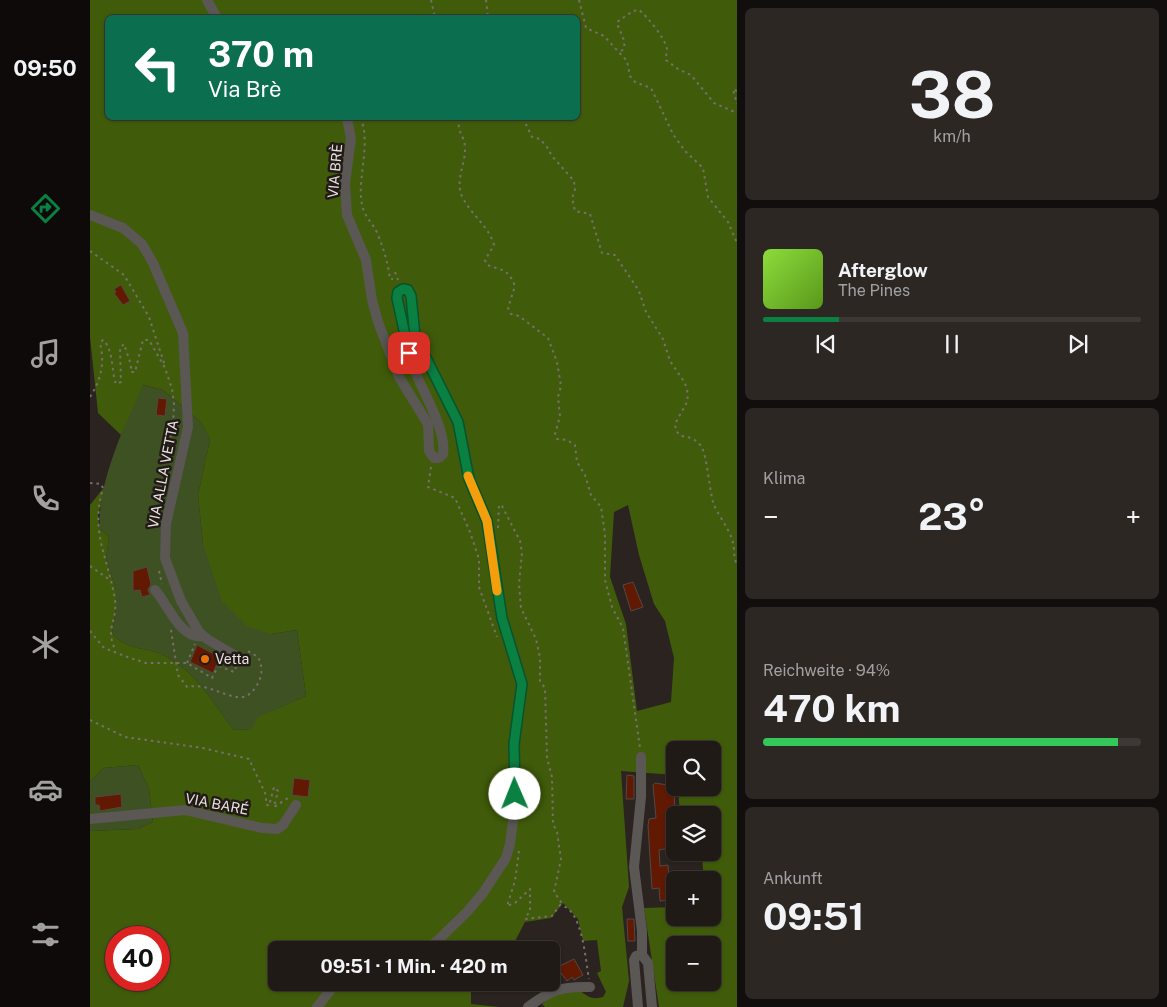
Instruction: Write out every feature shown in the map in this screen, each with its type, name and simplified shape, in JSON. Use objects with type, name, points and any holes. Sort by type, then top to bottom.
[{"type":"street","points":[[207,0],[215,15]]},
{"type":"street","name":"VIA BRÈ","points":[[347,120],[352,139],[345,183],[347,215],[366,260],[374,309],[394,366],[403,385],[428,424],[431,455]]},
{"type":"street","name":"VIA ALLA VETTA","points":[[90,215],[123,228],[142,244],[153,263],[183,334],[188,427],[168,511],[164,551],[181,601],[199,639],[239,658]]},
{"type":"street","points":[[431,455],[434,458],[441,457],[443,448],[430,402],[415,373],[409,353],[397,298],[398,292],[403,289],[408,290],[411,296],[415,336],[458,422],[472,487],[485,514],[502,618],[522,684],[514,744],[515,786],[511,836],[502,864],[467,912],[437,941]]},
{"type":"street","points":[[155,590],[182,627],[199,639]]},
{"type":"street","points":[[641,757],[641,797],[634,867],[642,931],[642,955],[648,963],[652,1007]]},
{"type":"street","name":"VIA BARÉ","points":[[90,819],[185,810],[262,828],[277,829],[283,825],[292,805]]},
{"type":"street","points":[[638,1007],[634,960],[636,956],[642,955]]},
{"type":"street","points":[[528,1007],[559,988],[570,986],[590,987]]},
{"type":"street","points":[[317,1007],[330,991]]},
{"type":"path","points":[[431,0],[434,15]]},
{"type":"path","points":[[486,0],[488,15]]},
{"type":"path","points":[[579,0],[586,28],[604,36],[620,52],[627,61],[630,76],[635,82],[651,88],[673,134],[703,168],[708,197],[728,222],[737,244]]},
{"type":"path","points":[[620,52],[624,49],[624,39],[619,32],[617,22],[633,10],[639,10],[647,17],[652,27],[661,36],[668,51],[666,60],[691,75],[714,103],[737,113]]},
{"type":"path","points":[[737,91],[733,90],[737,104]]},
{"type":"path","points":[[361,120],[365,136],[361,183],[362,209],[378,235],[380,245],[386,255],[390,279],[393,279],[395,272]]},
{"type":"path","points":[[459,120],[457,130],[465,146],[459,179],[463,199],[491,234],[494,245],[484,260],[487,265],[504,270],[510,275],[515,286],[508,308],[511,314],[519,316],[548,338],[557,362],[561,386],[558,397],[560,416],[555,434],[557,440],[567,440],[575,445],[577,462],[585,475],[591,495],[600,507],[605,534],[605,580],[612,607],[623,628],[641,757]]},
{"type":"path","points":[[524,120],[532,137],[540,139],[574,181],[575,190],[572,198],[575,211],[590,214],[602,253],[615,255],[629,274],[639,291],[646,312],[663,339],[670,360],[686,383],[687,402],[675,424],[676,431],[681,436],[691,437],[700,444],[705,454],[707,478],[714,505],[723,518],[733,540],[737,565]]},
{"type":"path","points":[[90,250],[116,267],[128,281],[149,317],[172,389],[174,415],[158,516]]},
{"type":"path","points":[[90,397],[102,371],[104,357],[100,343],[103,340],[106,342],[112,362],[113,376],[116,384],[121,382],[120,348],[124,344],[131,364],[131,372],[135,372],[143,340],[149,340],[165,368]]},
{"type":"path","points":[[431,455],[425,460],[431,466],[428,488],[455,498],[470,532],[479,559],[479,587],[499,643]]},
{"type":"path","points":[[90,482],[101,484],[103,488],[96,516],[97,540],[115,602],[109,631],[110,642],[116,652]]},
{"type":"path","points":[[489,533],[497,532],[500,505],[520,541],[522,553],[519,584],[521,608],[539,648],[540,681],[545,688],[546,758],[552,777],[554,794],[553,824],[557,832],[561,859],[554,892],[563,905],[572,912],[578,924],[590,987]]},
{"type":"path","points":[[90,566],[110,580]]},
{"type":"path","points":[[159,568],[167,606]]},
{"type":"path","points":[[169,623],[177,662]]},
{"type":"path","points":[[90,631],[104,648],[146,663],[187,663],[202,674],[214,677]]},
{"type":"path","points":[[187,663],[199,639]]},
{"type":"path","points":[[218,666],[232,672]]},
{"type":"path","points":[[90,720],[125,737],[203,748],[249,759],[266,795],[266,804],[269,806],[274,787],[278,791],[274,807],[290,797],[292,805]]},
{"type":"path","points":[[520,846],[514,881],[507,906],[515,904],[530,889],[530,912],[525,917],[527,919],[552,916],[558,906],[563,905]]},
{"type":"green space","points":[[90,0],[737,0],[737,1007],[659,1007],[644,908],[666,907],[666,926],[721,926],[721,871],[703,871],[702,861],[721,861],[721,806],[679,806],[679,796],[721,796],[721,741],[666,741],[666,774],[621,771],[629,887],[622,907],[629,981],[623,1007],[545,1007],[542,1004],[555,994],[579,990],[588,996],[596,998],[603,997],[606,992],[597,973],[601,971],[597,940],[583,941],[578,919],[563,903],[551,918],[525,922],[515,941],[268,941],[268,991],[471,991],[471,1004],[499,1007],[90,1007],[90,831],[138,829],[153,822],[149,789],[138,765],[103,768],[90,782],[90,505],[104,488],[98,516],[100,529],[109,537],[106,559],[116,590],[116,609],[112,633],[117,639],[129,645],[156,652],[174,661],[203,688],[234,730],[252,729],[258,717],[306,696],[297,630],[271,634],[247,626],[222,601],[203,544],[198,495],[210,440],[201,422],[163,390],[143,385],[121,435],[98,413],[90,337]],"holes":[[[628,505],[639,555],[654,604],[665,621],[674,658],[671,702],[637,711],[626,624],[610,577],[614,512]]]},
{"type":"green space","points":[[142,385],[163,390],[201,422],[210,440],[198,495],[203,544],[271,634],[297,630],[306,696],[259,717],[253,729],[234,730],[203,688],[174,661],[156,652],[123,643],[112,633],[116,609],[116,590],[106,559],[109,537],[100,529],[102,494],[113,456]]},
{"type":"green space","points":[[138,765],[149,789],[153,822],[138,829],[90,831],[90,782],[103,768]]},
{"type":"building","points":[[121,285],[130,301],[123,305],[114,293],[116,292],[114,289]]},
{"type":"building","points":[[158,398],[167,399],[165,416],[156,415]]},
{"type":"building","points":[[147,567],[151,584],[148,590],[150,595],[142,597],[140,590],[133,591],[133,571]]},
{"type":"building","points":[[633,582],[643,607],[631,611],[623,585]]},
{"type":"building","name":"Vetta","points":[[197,645],[220,657],[213,673],[190,662]]},
{"type":"building","points":[[627,775],[634,776],[634,799],[626,799]]},
{"type":"building","points":[[294,778],[310,780],[308,797],[292,795]]},
{"type":"building","points":[[655,783],[666,785],[666,796],[674,796],[675,806],[666,806],[666,849],[659,850],[660,866],[668,865],[668,871],[666,871],[666,900],[660,901],[659,888],[652,889],[648,826],[649,819],[656,818],[653,785]]},
{"type":"building","points":[[121,794],[122,807],[100,811],[99,805],[95,805],[95,797]]},
{"type":"building","points":[[627,919],[634,919],[635,941],[628,941]]},
{"type":"building","points":[[574,959],[583,975],[574,980],[572,977],[567,981],[560,972],[560,966]]},
{"type":"slow traffic","points":[[468,476],[487,521],[497,591]]},
{"type":"place","name":"Vetta","points":[[205,659]]},
{"type":"route","points":[[409,353],[397,298],[398,292],[403,289],[408,290],[411,296],[412,322],[415,336],[458,422],[463,441],[466,471],[487,521],[497,595],[522,684],[514,744],[515,794]]}]
